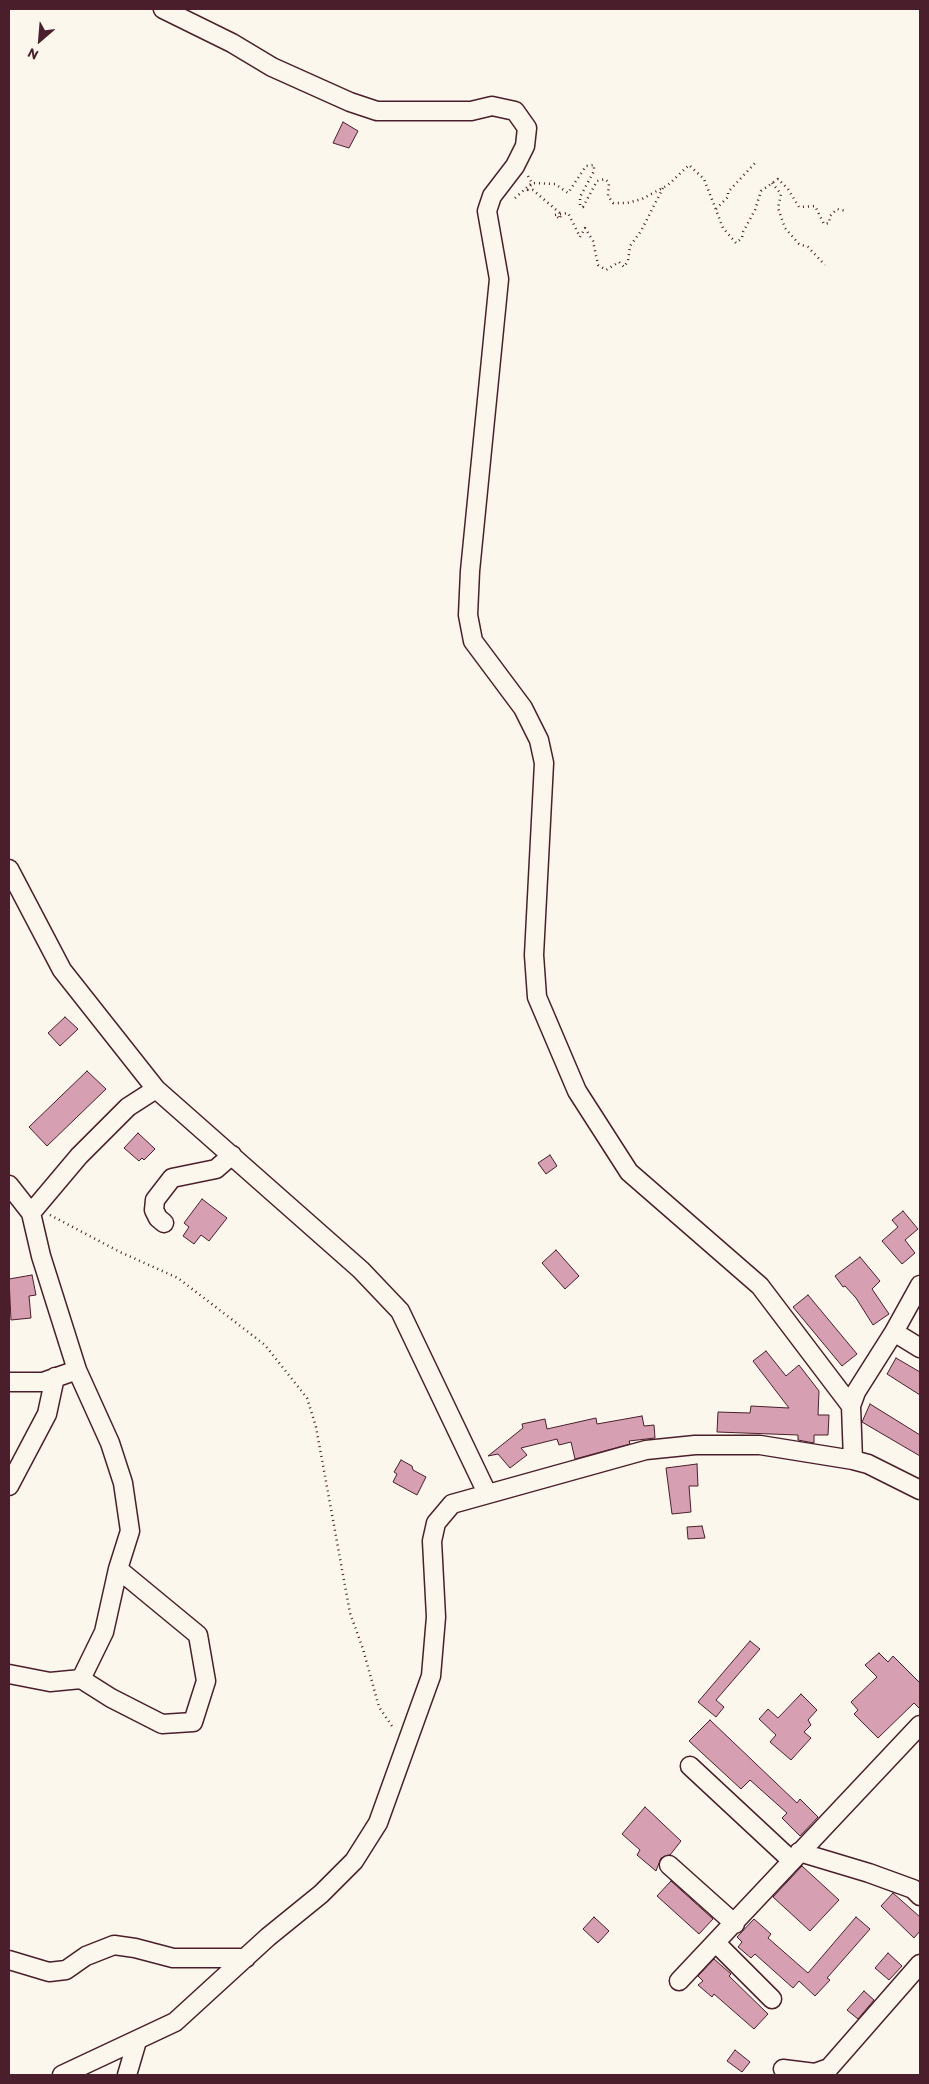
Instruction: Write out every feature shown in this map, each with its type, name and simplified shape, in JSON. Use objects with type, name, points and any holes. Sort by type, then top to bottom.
[{"type":"street","points":[[163,9],[224,39],[272,67],[350,102],[377,111],[471,111],[492,106],[515,111],[527,128],[525,146],[515,166],[492,196],[487,212],[499,279],[470,572],[468,615],[474,641],[523,708],[539,740],[544,763],[534,955],[537,997],[577,1090],[629,1172],[760,1286],[850,1406]]},
{"type":"street","points":[[9,869],[62,970],[156,1089],[361,1270],[400,1311],[487,1494]]},
{"type":"street","points":[[34,1211],[79,1156],[128,1107],[156,1089]]},
{"type":"street","points":[[164,1223],[158,1218],[154,1210],[155,1200],[172,1178],[216,1169],[232,1155]]},
{"type":"street","points":[[9,1185],[34,1211],[41,1256],[77,1370],[110,1443],[123,1484],[130,1532],[118,1569],[104,1632],[82,1679]]},
{"type":"street","points":[[853,1460],[850,1406],[856,1392],[894,1332],[920,1285]]},
{"type":"street","points":[[894,1332],[920,1348]]},
{"type":"street","points":[[9,1382],[43,1382],[77,1370]]},
{"type":"street","points":[[9,1486],[47,1414],[55,1377]]},
{"type":"street","points":[[62,2075],[175,2022],[321,1894],[354,1861],[378,1823],[431,1676],[436,1617],[432,1541],[436,1523],[452,1504],[646,1450],[695,1445],[760,1445],[853,1460],[875,1467],[920,1490]]},
{"type":"street","points":[[9,1674],[50,1682],[82,1679],[111,1698],[162,1724],[193,1722],[206,1681],[198,1635],[118,1569]]},
{"type":"street","points":[[679,1982],[735,1924],[795,1856],[920,1725]]},
{"type":"street","points":[[690,1766],[795,1856],[869,1873],[913,1889],[920,1896]]},
{"type":"street","points":[[669,1864],[735,1924]]},
{"type":"street","points":[[716,1943],[772,1999]]},
{"type":"street","points":[[9,1960],[49,1972],[66,1970],[86,1956],[114,1945],[135,1948],[173,1958],[246,1958]]},
{"type":"street","points":[[783,2069],[815,2073],[829,2068],[920,1964]]},
{"type":"street","points":[[127,2075],[137,2041]]},
{"type":"path","points":[[716,209],[728,197],[728,192],[755,163]]},
{"type":"path","points":[[515,198],[532,184],[555,184],[568,193],[586,166],[590,164],[594,166],[594,171],[580,197],[580,206],[583,207],[597,181],[605,179],[610,183],[608,196],[613,203],[627,203],[642,200],[668,185],[689,165],[704,179],[723,228],[736,244],[742,238],[743,232],[755,210],[760,191],[778,179],[788,189],[799,207],[815,206],[824,224],[829,223],[830,216],[837,209],[846,211]]},
{"type":"path","points":[[772,183],[781,194],[778,208],[785,228],[799,244],[808,247],[825,265]]},
{"type":"path","points":[[532,184],[528,190],[533,190],[561,214],[568,213],[580,237],[585,228],[593,241],[598,266],[606,270],[619,262],[624,267],[628,261],[630,246],[641,231],[665,185]]},
{"type":"path","points":[[34,1211],[178,1278],[265,1345],[307,1398],[316,1427],[350,1613],[363,1649],[379,1707],[397,1734],[410,1737]]},
{"type":"building","points":[[343,122],[358,131],[349,148],[333,143]]},
{"type":"building","points":[[65,1017],[78,1029],[60,1046],[48,1033]]},
{"type":"building","points":[[87,1071],[106,1089],[47,1146],[29,1127]]},
{"type":"building","points":[[138,1133],[155,1149],[144,1160],[142,1158],[139,1161],[124,1148]]},
{"type":"building","points":[[550,1155],[557,1166],[546,1174],[538,1163]]},
{"type":"building","points":[[202,1199],[227,1218],[209,1241],[201,1235],[194,1244],[183,1236],[189,1227],[184,1223]]},
{"type":"building","points":[[903,1211],[918,1229],[905,1240],[915,1253],[902,1264],[882,1241],[898,1227],[892,1220]]},
{"type":"building","points":[[556,1250],[579,1276],[565,1289],[542,1263]]},
{"type":"building","points":[[860,1257],[880,1281],[872,1289],[889,1314],[873,1325],[856,1298],[845,1286],[843,1287],[835,1276]]},
{"type":"building","points":[[32,1275],[36,1295],[29,1296],[31,1318],[11,1320],[9,1279]]},
{"type":"building","points":[[808,1295],[857,1354],[842,1366],[793,1307]]},
{"type":"building","points":[[766,1351],[786,1376],[799,1365],[819,1391],[818,1415],[829,1415],[828,1435],[814,1435],[814,1443],[798,1440],[798,1435],[717,1432],[718,1412],[750,1413],[751,1406],[789,1408],[753,1361]]},
{"type":"building","points":[[896,1358],[920,1372],[920,1395],[887,1374]]},
{"type":"building","points":[[870,1404],[920,1435],[920,1456],[862,1422]]},
{"type":"building","points":[[642,1416],[644,1426],[654,1425],[655,1438],[629,1441],[630,1444],[575,1459],[571,1442],[559,1445],[557,1439],[521,1448],[527,1455],[510,1468],[498,1454],[488,1456],[523,1428],[522,1424],[545,1419],[547,1429],[596,1418],[597,1424]]},
{"type":"building","points":[[401,1460],[412,1466],[413,1470],[426,1477],[417,1495],[393,1482],[397,1474],[394,1472]]},
{"type":"building","points":[[697,1464],[698,1486],[689,1486],[691,1512],[672,1514],[666,1468]]},
{"type":"building","points":[[702,1526],[705,1538],[688,1539],[687,1527]]},
{"type":"building","points":[[750,1641],[760,1649],[716,1700],[724,1707],[716,1717],[698,1702]]},
{"type":"building","points":[[879,1653],[888,1662],[893,1656],[920,1683],[920,1709],[914,1703],[878,1738],[854,1714],[858,1710],[851,1702],[877,1677],[865,1665]]},
{"type":"building","points":[[801,1694],[817,1710],[808,1720],[811,1725],[804,1732],[811,1738],[791,1760],[770,1742],[776,1735],[759,1719],[768,1709],[778,1718]]},
{"type":"building","points":[[710,1720],[797,1803],[800,1799],[818,1817],[800,1836],[782,1818],[787,1813],[750,1780],[741,1789],[689,1741]]},
{"type":"building","points":[[645,1807],[681,1841],[670,1855],[661,1858],[656,1871],[637,1855],[640,1850],[622,1834]]},
{"type":"building","points":[[802,1866],[839,1900],[810,1931],[773,1897]]},
{"type":"building","points":[[671,1881],[713,1919],[699,1934],[657,1896]]},
{"type":"building","points":[[893,1893],[920,1917],[920,1931],[914,1938],[881,1906]]},
{"type":"building","points":[[594,1917],[609,1931],[598,1943],[583,1929]]},
{"type":"building","points":[[856,1917],[870,1929],[827,1978],[830,1980],[815,1996],[799,1981],[793,1988],[755,1954],[751,1958],[738,1947],[742,1942],[737,1937],[754,1919],[771,1934],[768,1938],[808,1973]]},
{"type":"building","points":[[888,1953],[902,1966],[889,1980],[875,1968]]},
{"type":"building","points":[[714,1959],[731,1974],[729,1976],[768,2014],[754,2029],[714,1994],[712,1997],[698,1985],[703,1981],[698,1976]]},
{"type":"building","points":[[864,1991],[874,2000],[858,2019],[847,2010]]},
{"type":"building","points":[[735,2050],[750,2062],[742,2072],[727,2061]]}]
